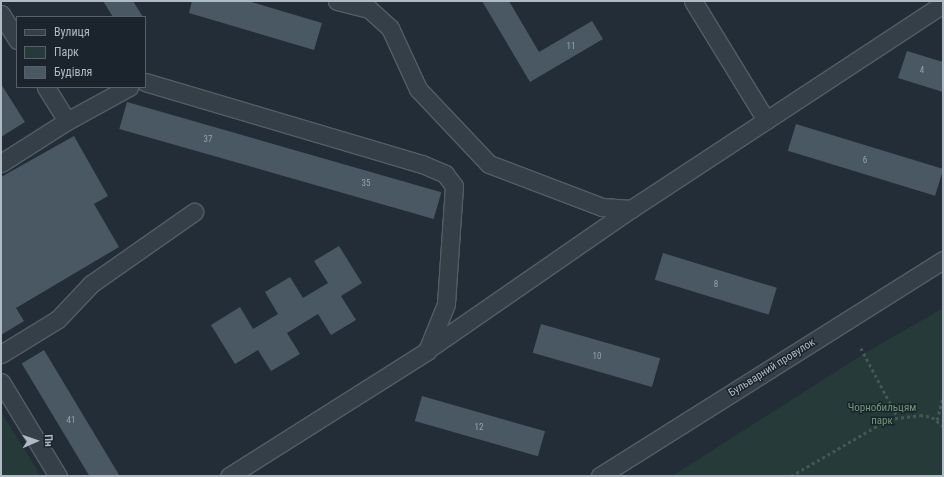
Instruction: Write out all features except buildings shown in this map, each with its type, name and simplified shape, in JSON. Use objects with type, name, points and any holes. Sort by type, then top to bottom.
[{"type":"street","points":[[337,1],[369,9],[390,28],[418,89],[489,164],[602,207],[630,209]]},
{"type":"street","points":[[693,1],[766,120]]},
{"type":"street","points":[[229,476],[427,350],[630,209],[943,4]]},
{"type":"street","points":[[1,14],[16,38]]},
{"type":"street","points":[[146,82],[422,164],[446,174],[454,186],[446,304],[427,350]]},
{"type":"street","points":[[47,88],[67,121]]},
{"type":"street","points":[[1,163],[67,121],[126,88]]},
{"type":"street","points":[[1,354],[58,319],[91,284],[194,212]]},
{"type":"street","name":"Бульварний провулок","points":[[600,476],[943,260]]},
{"type":"street","points":[[1,382],[58,476]]},
{"type":"path","points":[[861,348],[897,416]]},
{"type":"path","points":[[937,420],[943,396]]},
{"type":"path","points":[[791,476],[897,416],[920,415],[937,420],[943,426]]},
{"type":"green space","name":"Чорнобильцям парк","points":[[943,308],[943,476],[672,476],[865,353]]},
{"type":"green space","points":[[1,412],[41,476],[1,476]]}]
